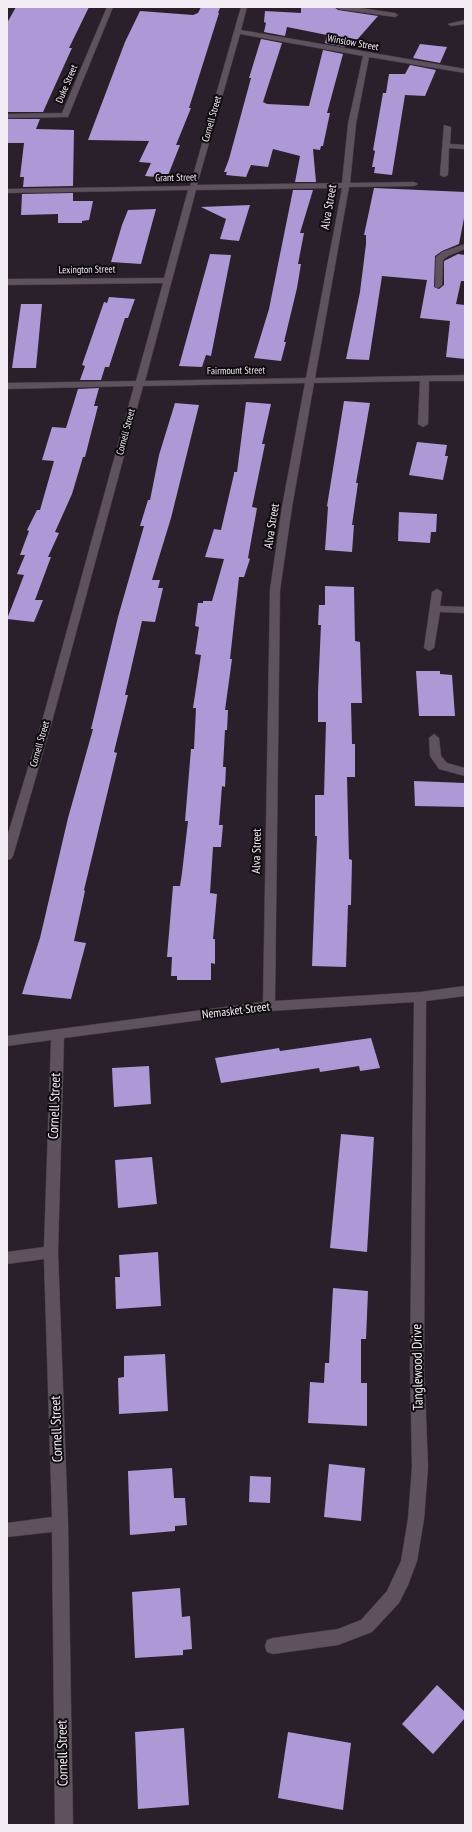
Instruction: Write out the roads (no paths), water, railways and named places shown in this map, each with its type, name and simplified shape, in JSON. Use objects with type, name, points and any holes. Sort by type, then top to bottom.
[{"type":"street","name":"Duke Street","points":[[7,116],[65,115],[110,7]]},
{"type":"street","name":"Cornell Street","points":[[7,856],[46,725],[212,114],[238,32],[244,7]]},
{"type":"street","points":[[338,7],[395,15]]},
{"type":"street","points":[[451,24],[465,22]]},
{"type":"street","name":"Winslow Street","points":[[238,32],[366,56],[465,71]]},
{"type":"street","name":"Alva Street","points":[[269,1006],[275,590],[287,507],[346,185],[352,124],[366,56]]},
{"type":"street","points":[[444,175],[447,127]]},
{"type":"street","points":[[446,146],[465,147]]},
{"type":"street","name":"Grant Street","points":[[7,191],[414,184]]},
{"type":"street","points":[[438,285],[439,259],[445,254],[465,246]]},
{"type":"street","name":"Lexington Street","points":[[7,282],[168,280]]},
{"type":"street","name":"Fairmount Street","points":[[7,386],[465,378]]},
{"type":"street","points":[[423,424],[424,379]]},
{"type":"street","points":[[429,648],[437,592]]},
{"type":"street","points":[[435,609],[465,610]]},
{"type":"street","points":[[434,738],[436,756],[443,766],[465,772]]},
{"type":"street","name":"Nemasket Street","points":[[7,1041],[269,1006],[420,997],[465,991]]},
{"type":"street","name":"Tanglewood Drive","points":[[273,1646],[338,1637],[366,1626],[380,1613],[393,1597],[402,1580],[409,1561],[416,1519],[420,1467],[417,1357],[420,997]]},
{"type":"street","name":"Cornell Street","points":[[58,1034],[51,1252],[60,1524],[64,1825]]},
{"type":"street","points":[[7,1258],[51,1252]]},
{"type":"street","points":[[7,1530],[60,1524]]}]
